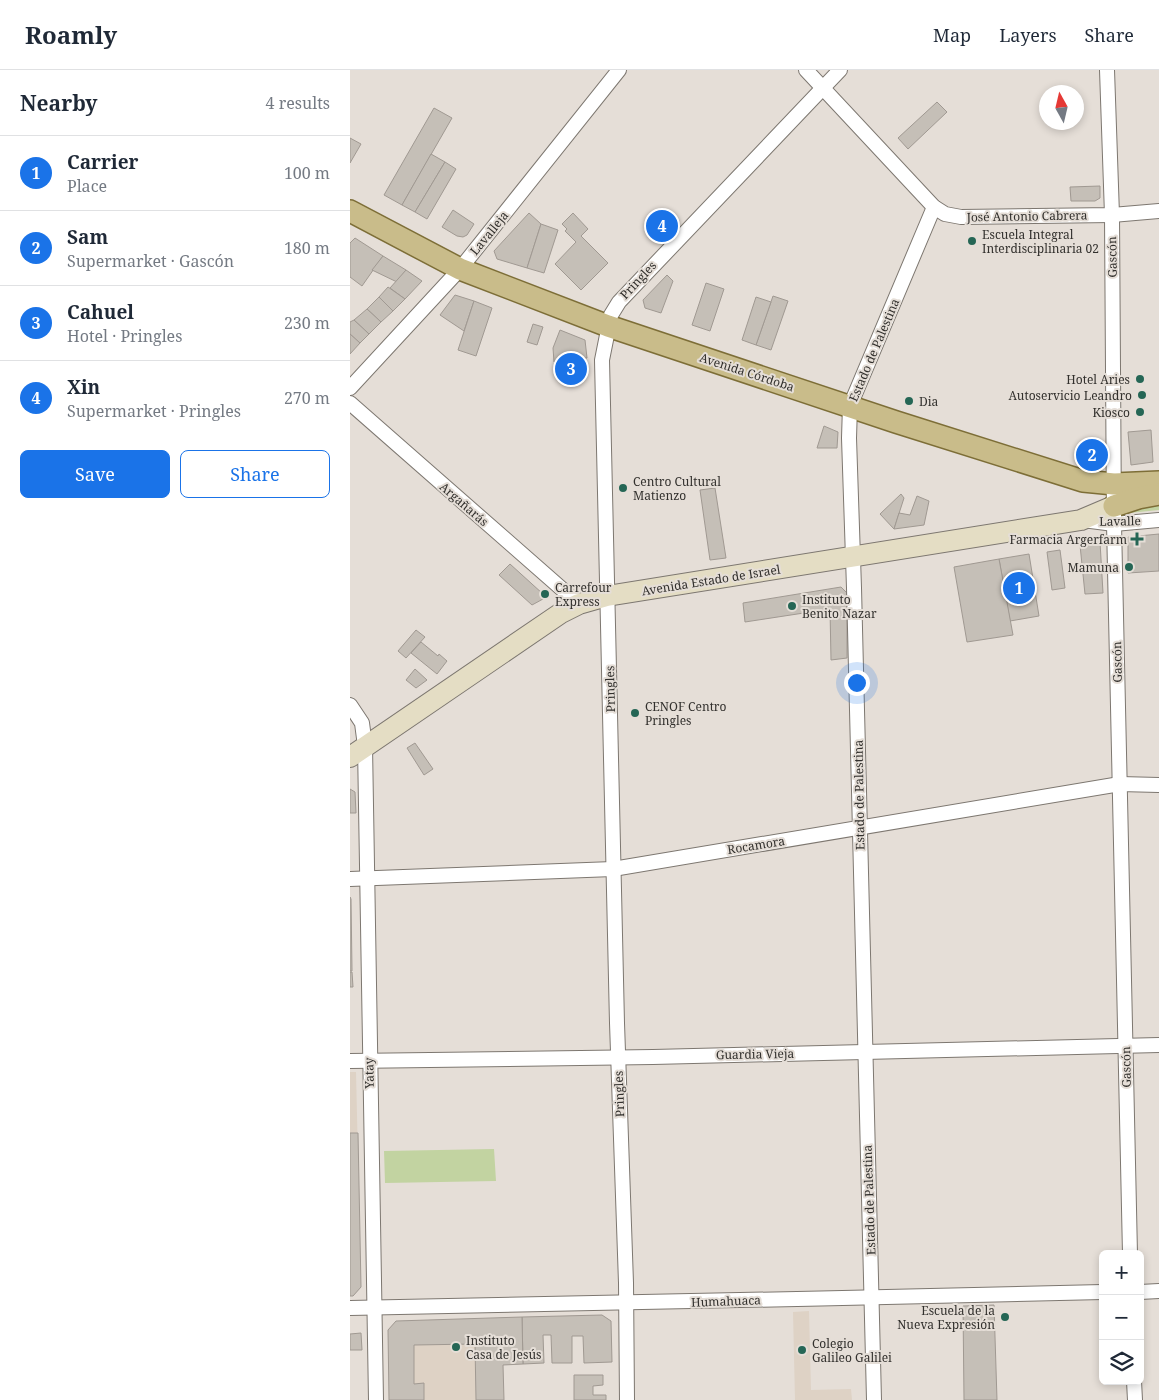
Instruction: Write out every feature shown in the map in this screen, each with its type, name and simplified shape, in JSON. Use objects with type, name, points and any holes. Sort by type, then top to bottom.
[{"type":"main road","name":"Avenida Córdoba","points":[[350,211],[460,269],[608,326],[977,449],[1083,481],[1114,484],[1159,482]]},
{"type":"main road","points":[[1114,515],[1138,498],[1159,494]]},
{"type":"main road","name":"Avenida Estado de Israel","points":[[358,752],[535,629],[578,604],[607,596],[1114,515]]},
{"type":"street","name":"Lavalleja","points":[[350,388],[460,269],[619,70]]},
{"type":"street","name":"José Antonio Cabrera","points":[[806,70],[934,207],[945,214],[961,217],[1112,214],[1159,211]]},
{"type":"street","name":"Pringles","points":[[626,1400],[626,1304],[618,1057],[602,360],[611,315],[618,302],[840,70]]},
{"type":"street","name":"Gascón","points":[[1106,70],[1112,214],[1114,515],[1130,1250]]},
{"type":"street","name":"Estado de Palestina","points":[[874,1400],[849,438],[850,406],[934,207]]},
{"type":"street","name":"Argañarás","points":[[350,404],[578,604]]},
{"type":"street","name":"Lavalle","points":[[1114,515],[1159,520]]},
{"type":"street","name":"Yatay","points":[[350,705],[362,723],[358,752],[367,878],[376,1400]]},
{"type":"street","name":"Rocamora","points":[[350,879],[614,869],[1120,784],[1159,785]]},
{"type":"street","name":"Guardia Vieja","points":[[350,1061],[1159,1045]]},
{"type":"street","points":[[1144,1292],[1159,1291]]},
{"type":"street","name":"Humahuaca","points":[[350,1308],[626,1304],[1099,1292]]},
{"type":"street","points":[[1134,1385],[1135,1400]]},
{"type":"shaded area","points":[[350,1072],[356,1072],[361,1287],[353,1296],[350,1296]]},
{"type":"shaded area","name":"Colegio Galileo Galilei","points":[[809,1311],[811,1390],[851,1389],[852,1400],[795,1400],[793,1312]]},
{"type":"shaded area","name":"Instituto Casa de Jesús","points":[[522,1317],[503,1365],[504,1400],[389,1400],[388,1330],[396,1321]]},
{"type":"green space","points":[[1159,503],[1159,510],[1129,513],[1129,511]]},
{"type":"green space","points":[[494,1149],[496,1181],[385,1183],[384,1151]]},
{"type":"building","points":[[937,102],[947,112],[908,149],[898,138]]},
{"type":"building","points":[[434,108],[452,118],[402,205],[384,195]]},
{"type":"building","points":[[350,138],[361,144],[350,163]]},
{"type":"building","points":[[431,154],[445,162],[415,212],[402,205]]},
{"type":"building","points":[[445,162],[456,169],[427,219],[415,212]]},
{"type":"building","points":[[1100,186],[1100,198],[1095,201],[1071,201],[1070,187]]},
{"type":"building","points":[[453,210],[474,224],[467,235],[463,237],[457,236],[442,227]]},
{"type":"building","points":[[529,213],[541,224],[527,268],[497,259],[494,251]]},
{"type":"building","points":[[573,213],[588,229],[581,236],[608,263],[581,290],[555,264],[576,242],[565,231],[567,229],[562,224]]},
{"type":"building","points":[[541,224],[558,230],[544,273],[527,268]]},
{"type":"building","points":[[355,238],[383,256],[362,286],[350,277],[350,243]]},
{"type":"building","points":[[383,256],[406,270],[397,282],[372,270]]},
{"type":"building","points":[[406,270],[422,281],[405,299],[390,288]]},
{"type":"building","points":[[667,275],[673,281],[661,313],[645,308],[643,300]]},
{"type":"building","points":[[706,283],[724,289],[710,331],[692,325]]},
{"type":"building","points":[[388,287],[405,299],[393,311],[379,297]]},
{"type":"building","points":[[455,295],[474,301],[464,331],[440,315]]},
{"type":"building","points":[[773,296],[788,301],[771,350],[756,345]]},
{"type":"building","points":[[379,297],[393,311],[381,322],[367,309]]},
{"type":"building","points":[[756,297],[771,302],[756,345],[742,340]]},
{"type":"building","points":[[474,301],[492,308],[476,356],[458,350]]},
{"type":"building","points":[[367,309],[381,322],[369,334],[354,320]]},
{"type":"building","points":[[354,320],[369,334],[360,343],[350,334],[350,322]]},
{"type":"building","points":[[533,324],[543,327],[537,345],[527,342]]},
{"type":"building","points":[[560,330],[585,340],[587,358],[554,362],[553,348]]},
{"type":"building","points":[[350,334],[360,343],[350,354]]},
{"type":"building","points":[[824,426],[838,432],[837,448],[817,448]]},
{"type":"building","points":[[1151,430],[1153,462],[1131,465],[1128,432]]},
{"type":"building","points":[[715,488],[726,558],[710,560],[700,490]]},
{"type":"building","points":[[901,494],[904,498],[894,529],[880,514]]},
{"type":"building","points":[[917,496],[929,501],[924,525],[894,529],[899,513],[910,515]]},
{"type":"building","points":[[1159,534],[1159,571],[1128,573],[1128,537]]},
{"type":"building","points":[[1100,542],[1103,593],[1085,594],[1080,545]]},
{"type":"building","points":[[1060,550],[1065,588],[1052,590],[1047,552]]},
{"type":"building","points":[[1029,554],[1039,616],[1010,621],[999,559]]},
{"type":"building","points":[[999,559],[1013,635],[967,642],[954,567]]},
{"type":"building","points":[[510,564],[543,594],[543,599],[532,605],[499,575]]},
{"type":"building","points":[[841,587],[847,593],[847,658],[831,660],[830,609],[745,622],[743,603]]},
{"type":"building","points":[[416,630],[425,637],[406,658],[398,651]]},
{"type":"building","points":[[421,642],[447,661],[437,674],[411,653]]},
{"type":"building","points":[[415,669],[427,680],[416,688],[406,680]]},
{"type":"building","points":[[415,743],[433,769],[424,775],[407,748]]},
{"type":"building","points":[[350,789],[355,792],[356,813],[350,813]]},
{"type":"building","points":[[350,897],[351,899],[352,971],[350,971]]},
{"type":"building","points":[[350,972],[352,972],[353,987],[350,987]]},
{"type":"building","points":[[350,1133],[358,1133],[361,1287],[353,1296],[350,1296]]},
{"type":"building","points":[[994,1305],[997,1400],[964,1400],[963,1306]]},
{"type":"building","points":[[602,1315],[611,1321],[612,1362],[584,1363],[583,1336],[572,1336],[572,1363],[552,1363],[551,1335],[543,1335],[544,1363],[523,1364],[522,1317]]},
{"type":"building","name":"Instituto Casa de Jesús","points":[[522,1317],[523,1364],[503,1365],[504,1400],[476,1400],[475,1344],[414,1345],[414,1384],[424,1383],[424,1400],[389,1400],[388,1330],[396,1321]]},
{"type":"building","points":[[361,1333],[362,1350],[350,1350],[350,1334]]},
{"type":"building","points":[[574,1375],[603,1375],[603,1385],[593,1386],[593,1395],[606,1395],[606,1400],[574,1400]]},
{"type":"place","name":"Xin","points":[[662,226]]},
{"type":"place","name":"Escuela Integral Interdisciplinaria 02","points":[[972,241]]},
{"type":"place","name":"Cahuel","points":[[571,369]]},
{"type":"place","name":"Hotel Aries","points":[[1140,379]]},
{"type":"place","name":"Autoservicio Leandro","points":[[1142,395]]},
{"type":"place","name":"Dia","points":[[909,401]]},
{"type":"place","name":"Kiosco","points":[[1140,412]]},
{"type":"place","name":"Sam","points":[[1092,455]]},
{"type":"place","name":"Centro Cultural Matienzo","points":[[623,488]]},
{"type":"place","name":"Farmacia Argerfarm","points":[[1137,539]]},
{"type":"place","name":"Mamuna","points":[[1129,567]]},
{"type":"place","name":"Carrier","points":[[1019,588]]},
{"type":"place","name":"Carrefour Express","points":[[545,594]]},
{"type":"place","name":"Instituto Benito Nazar","points":[[792,606]]},
{"type":"place","name":"CENOF Centro Pringles","points":[[635,713]]},
{"type":"place","name":"Escuela de la Nueva Expresión","points":[[1005,1317]]},
{"type":"place","name":"Instituto Casa de Jesús","points":[[456,1347]]},
{"type":"place","name":"Colegio Galileo Galilei","points":[[802,1350]]}]
